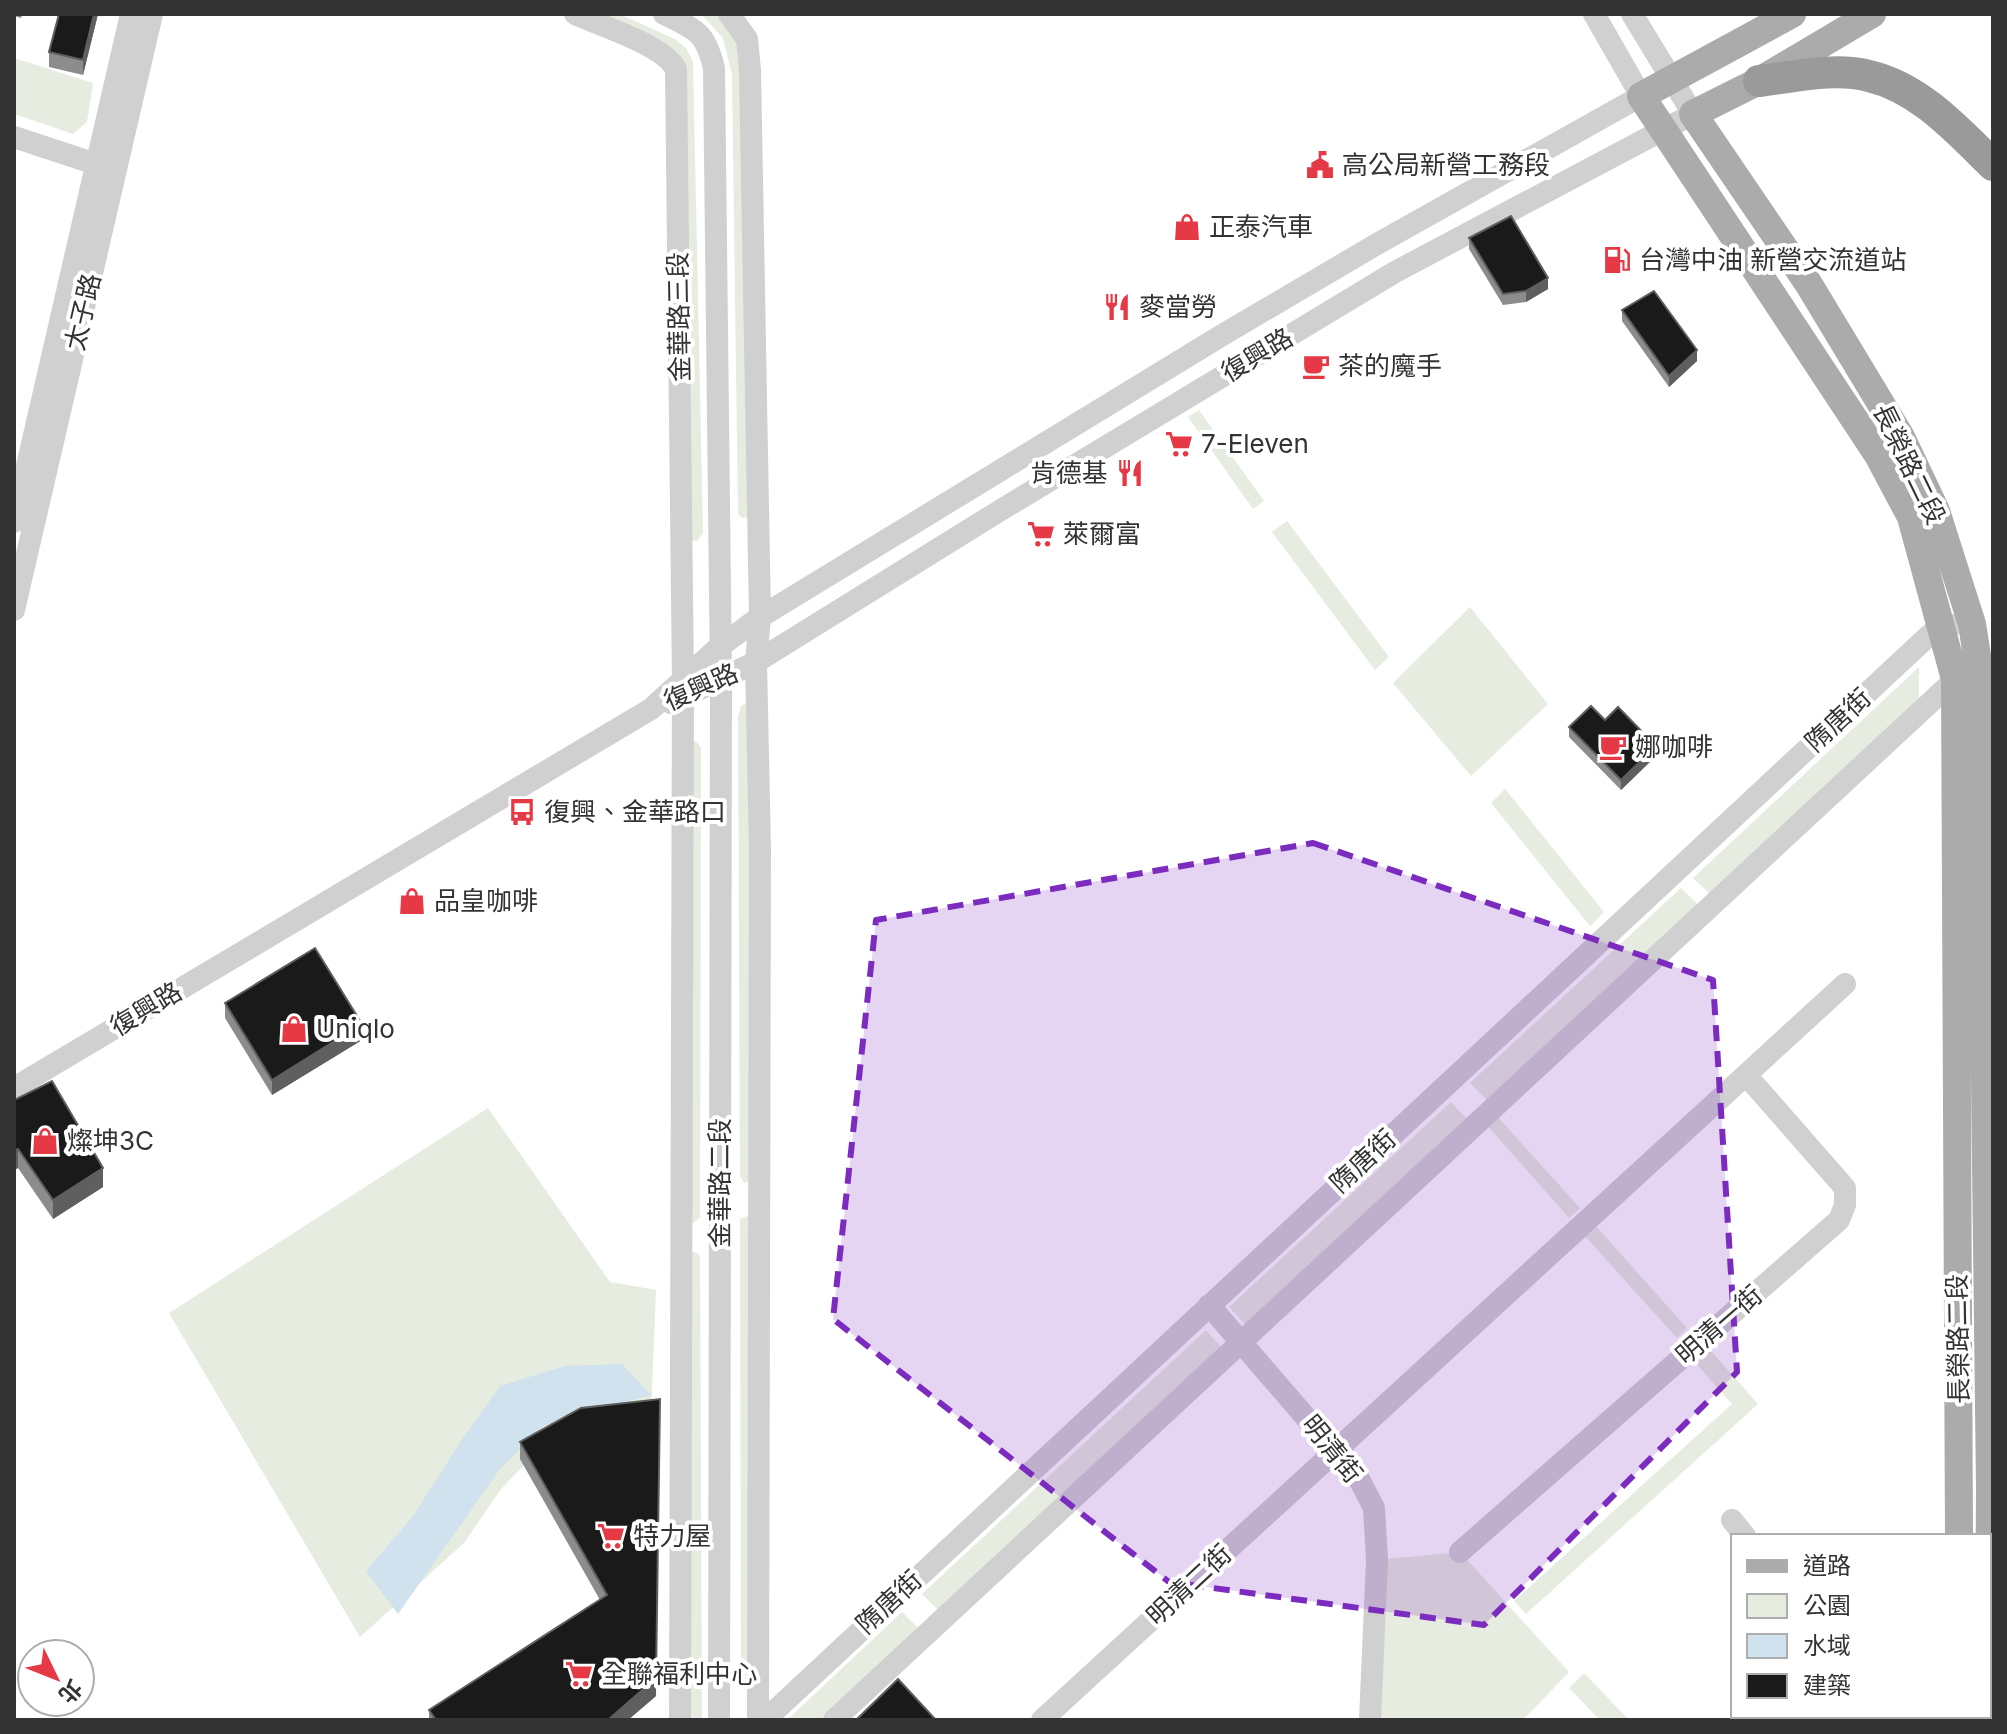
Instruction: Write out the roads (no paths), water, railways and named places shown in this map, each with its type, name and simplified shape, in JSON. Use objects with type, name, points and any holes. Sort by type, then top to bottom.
[{"type":"highway","points":[[1759,81],[1823,73],[1868,75],[1906,89],[1937,112],[1993,165]]},
{"type":"main road","name":"復興路","points":[[1641,96],[1792,14]]},
{"type":"main road","name":"復興路","points":[[1693,114],[1759,81],[1872,14]]},
{"type":"main road","name":"長榮路二段","points":[[1641,96],[1878,455],[1911,517],[1955,679],[1970,905]]},
{"type":"main road","name":"長榮路二段","points":[[1693,114],[1808,283],[1901,437],[1936,511],[1972,624],[1980,675],[1970,905],[1970,1143],[1959,1534]]},
{"type":"main road","name":"長榮路二段","points":[[1970,1143],[1987,1534]]},
{"type":"street","name":"太子路","points":[[14,610],[105,167],[131,14]]},
{"type":"street","name":"太子路","points":[[14,522],[105,167],[152,14]]},
{"type":"street","name":"金華路三段","points":[[575,14],[654,48],[670,59],[676,69],[683,691]]},
{"type":"street","name":"金華路三段","points":[[664,14],[691,27],[703,37],[714,68],[719,647]]},
{"type":"street","points":[[729,14],[747,39],[750,70],[760,617],[756,662]]},
{"type":"street","points":[[1594,14],[1641,96]]},
{"type":"street","name":"長榮路二段","points":[[1632,14],[1693,114]]},
{"type":"street","name":"復興路","points":[[683,691],[719,647],[760,617],[1236,327],[1641,96]]},
{"type":"street","name":"復興路","points":[[14,1088],[651,709],[683,691],[721,679],[756,662],[1395,272],[1693,114]]},
{"type":"street","points":[[14,137],[105,167]]},
{"type":"street","points":[[1941,625],[1972,624]]},
{"type":"street","name":"隋唐街","points":[[765,1720],[1941,625]]},
{"type":"street","name":"金華路二段","points":[[719,647],[719,1720]]},
{"type":"street","name":"隋唐街","points":[[834,1720],[1976,659]]},
{"type":"street","name":"金華路二段","points":[[756,662],[760,849],[758,1720]]},
{"type":"street","name":"金華路二段","points":[[680,1720],[683,691]]},
{"type":"street","points":[[1336,1451],[1845,984]]},
{"type":"street","name":"明清一街","points":[[1460,1552],[1839,1220],[1845,1205],[1845,1188],[1746,1075]]},
{"type":"street","name":"明清街","points":[[1209,1305],[1359,1479],[1374,1508],[1377,1560],[1370,1720]]},
{"type":"street","name":"明清二街","points":[[1042,1720],[1336,1451]]},
{"type":"water","points":[[622,1364],[651,1395],[543,1426],[500,1469],[398,1614],[366,1571],[413,1516],[500,1386],[565,1366]]},
{"type":"place","name":"高公局新營工務段","points":[[1320,165]]},
{"type":"place","name":"正泰汽車","points":[[1187,227]]},
{"type":"place","name":"台灣中油 新營交流道站","points":[[1617,260]]},
{"type":"place","name":"麥當勞","points":[[1117,307]]},
{"type":"place","name":"茶的魔手","points":[[1316,366]]},
{"type":"place","name":"7-Eleven","points":[[1179,444]]},
{"type":"place","name":"肯德基","points":[[1130,473]]},
{"type":"place","name":"萊爾富","points":[[1041,534]]},
{"type":"place","name":"娜咖啡","points":[[1613,747]]},
{"type":"place","name":"復興、金華路口","points":[[522,812]]},
{"type":"place","name":"品皇咖啡","points":[[412,901]]},
{"type":"place","name":"Uniqlo","points":[[294,1029]]},
{"type":"place","name":"燦坤3C","points":[[45,1141]]},
{"type":"place","name":"特力屋","points":[[611,1536]]},
{"type":"place","name":"全聯福利中心","points":[[579,1674]]}]
